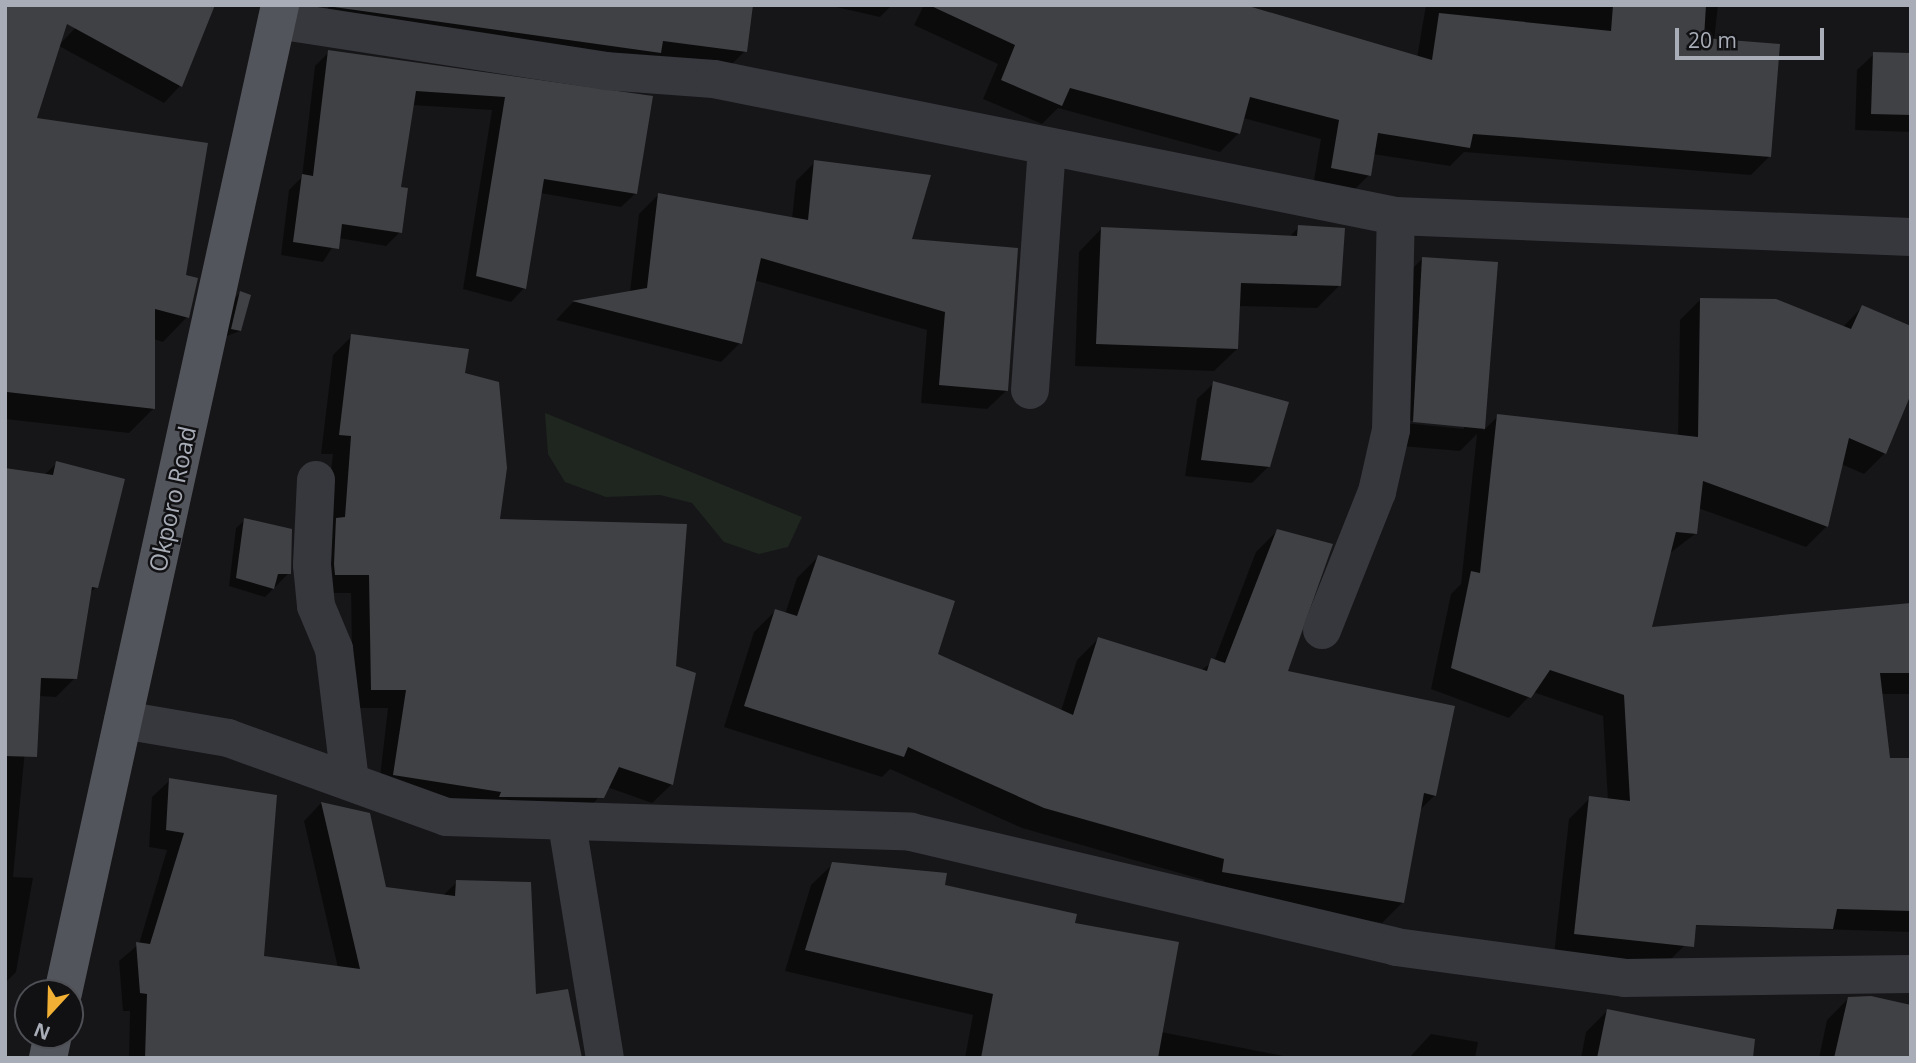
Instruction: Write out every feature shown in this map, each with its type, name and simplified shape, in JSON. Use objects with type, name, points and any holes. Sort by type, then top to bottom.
[{"type":"main road","name":"Okporo Road","points":[[66,979],[278,13]]},
{"type":"street","points":[[278,13],[605,71],[713,79],[1396,216],[1911,237]]},
{"type":"street","points":[[1030,390],[1047,148]]},
{"type":"street","points":[[1322,630],[1377,492],[1391,429],[1396,216]]},
{"type":"street","points":[[316,480],[312,565],[316,606],[334,649],[350,781]]},
{"type":"street","points":[[123,720],[228,738],[446,817],[567,824],[911,832],[1395,947],[1625,978],[1911,974]]},
{"type":"street","points":[[567,824],[605,1058]]},
{"type":"shaded area","points":[[545,413],[802,517],[788,547],[759,554],[724,542],[692,503],[660,495],[606,497],[565,482],[548,454]]},
{"type":"building","points":[[5,5],[215,5],[182,87],[67,24],[37,118],[208,143],[186,275],[198,278],[189,318],[155,309],[155,409],[7,392]]},
{"type":"building","points":[[753,5],[747,52],[663,41],[661,53],[334,7]]},
{"type":"building","points":[[929,5],[1245,5],[1432,60],[1439,13],[1611,31],[1613,5],[1706,5],[1704,38],[1780,44],[1771,157],[1473,134],[1470,148],[1378,133],[1371,176],[1331,168],[1339,120],[1250,97],[1240,134],[1070,88],[1062,106],[1001,80],[1015,45]]},
{"type":"building","points":[[328,50],[653,96],[637,194],[544,179],[526,289],[476,276],[505,97],[416,91],[401,187],[408,188],[402,233],[342,224],[339,249],[293,242],[302,174],[313,176]]},
{"type":"building","points":[[1873,52],[1911,53],[1911,115],[1871,114]]},
{"type":"building","points":[[814,160],[931,175],[912,239],[1018,248],[1008,391],[939,385],[945,312],[761,258],[742,344],[572,301],[647,288],[658,193],[808,220]]},
{"type":"building","points":[[1298,225],[1345,228],[1341,286],[1241,283],[1238,349],[1096,344],[1101,227],[1297,236]]},
{"type":"building","points":[[1422,257],[1498,262],[1485,429],[1413,422]]},
{"type":"building","points":[[240,291],[251,295],[241,331],[231,329]]},
{"type":"building","points":[[1700,298],[1776,299],[1851,329],[1862,305],[1911,326],[1911,394],[1886,454],[1849,438],[1828,527],[1703,481],[1697,534],[1676,532],[1652,627],[1911,603],[1911,673],[1880,673],[1890,758],[1911,758],[1911,911],[1837,909],[1833,929],[1696,925],[1694,947],[1574,934],[1589,796],[1630,801],[1624,695],[1550,670],[1531,698],[1451,668],[1471,571],[1480,573],[1497,414],[1698,437]]},
{"type":"building","points":[[351,334],[469,349],[465,373],[499,382],[507,468],[500,519],[687,524],[676,666],[696,673],[673,785],[619,767],[604,798],[499,797],[501,792],[393,775],[406,690],[371,690],[369,575],[335,575],[336,518],[345,517],[351,436],[339,435]]},
{"type":"building","points":[[1213,381],[1289,402],[1270,467],[1201,460]]},
{"type":"building","points":[[56,461],[125,479],[98,588],[92,587],[77,679],[41,678],[37,757],[5,756],[5,468],[53,475]]},
{"type":"building","points":[[244,518],[292,529],[291,574],[278,574],[274,589],[236,578]]},
{"type":"building","points":[[1277,529],[1333,544],[1288,671],[1455,706],[1436,796],[1424,793],[1404,903],[1222,872],[1224,859],[1044,808],[908,747],[904,757],[744,706],[775,609],[797,616],[818,555],[955,601],[938,654],[1073,715],[1098,637],[1207,671],[1211,658],[1225,663]]},
{"type":"building","points":[[169,778],[277,795],[264,956],[360,969],[321,802],[370,813],[386,887],[455,896],[456,880],[531,882],[536,994],[568,989],[582,1058],[145,1058],[147,994],[140,993],[136,942],[150,944],[184,833],[166,830]]},
{"type":"building","points":[[832,862],[947,873],[945,885],[1077,914],[1075,923],[1179,942],[1158,1058],[981,1058],[993,994],[805,950]]},
{"type":"building","points":[[1871,996],[1911,1005],[1911,1058],[1834,1058],[1848,997]]},
{"type":"building","points":[[1607,1009],[1755,1039],[1753,1058],[1597,1058]]}]
